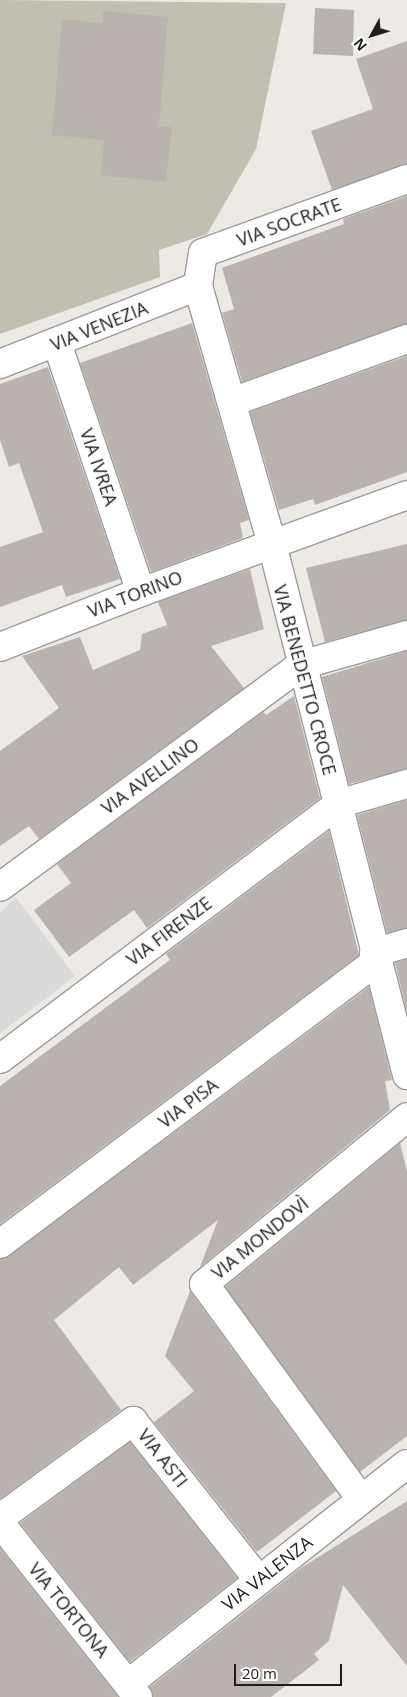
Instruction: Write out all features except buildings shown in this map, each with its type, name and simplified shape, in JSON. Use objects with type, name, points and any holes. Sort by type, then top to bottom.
[{"type":"street","name":"VIA SOCRATE","points":[[198,286],[204,253],[407,178]]},
{"type":"street","name":"VIA VENEZIA","points":[[0,364],[198,286]]},
{"type":"street","name":"VIA BENEDETTO CROCE","points":[[198,286],[272,544],[375,957],[407,1075]]},
{"type":"street","points":[[232,402],[407,339]]},
{"type":"street","name":"VIA IVREA","points":[[57,343],[141,592]]},
{"type":"street","name":"VIA TORINO","points":[[0,647],[141,592],[407,495]]},
{"type":"street","points":[[301,665],[407,635]]},
{"type":"street","name":"VIA AVELLINO","points":[[0,887],[301,665]]},
{"type":"street","points":[[338,804],[407,784]]},
{"type":"street","name":"VIA FIRENZE","points":[[0,1059],[338,804]]},
{"type":"street","name":"VIA PISA","points":[[0,1244],[375,957],[407,942]]},
{"type":"street","name":"VIA MONDOVÌ","points":[[362,1499],[204,1284],[407,1117]]},
{"type":"street","name":"VIA ASTI","points":[[0,1518],[133,1420],[258,1579]]},
{"type":"street","name":"VIA VALENZA","points":[[133,1691],[258,1579],[407,1464]]},
{"type":"street","name":"VIA TORTONA","points":[[0,1523],[133,1691]]},
{"type":"shaded area","points":[[0,0],[286,3],[256,149],[207,234],[159,250],[160,277],[0,334]]},
{"type":"shaded area","points":[[16,897],[75,976],[0,1033],[0,913]]}]
